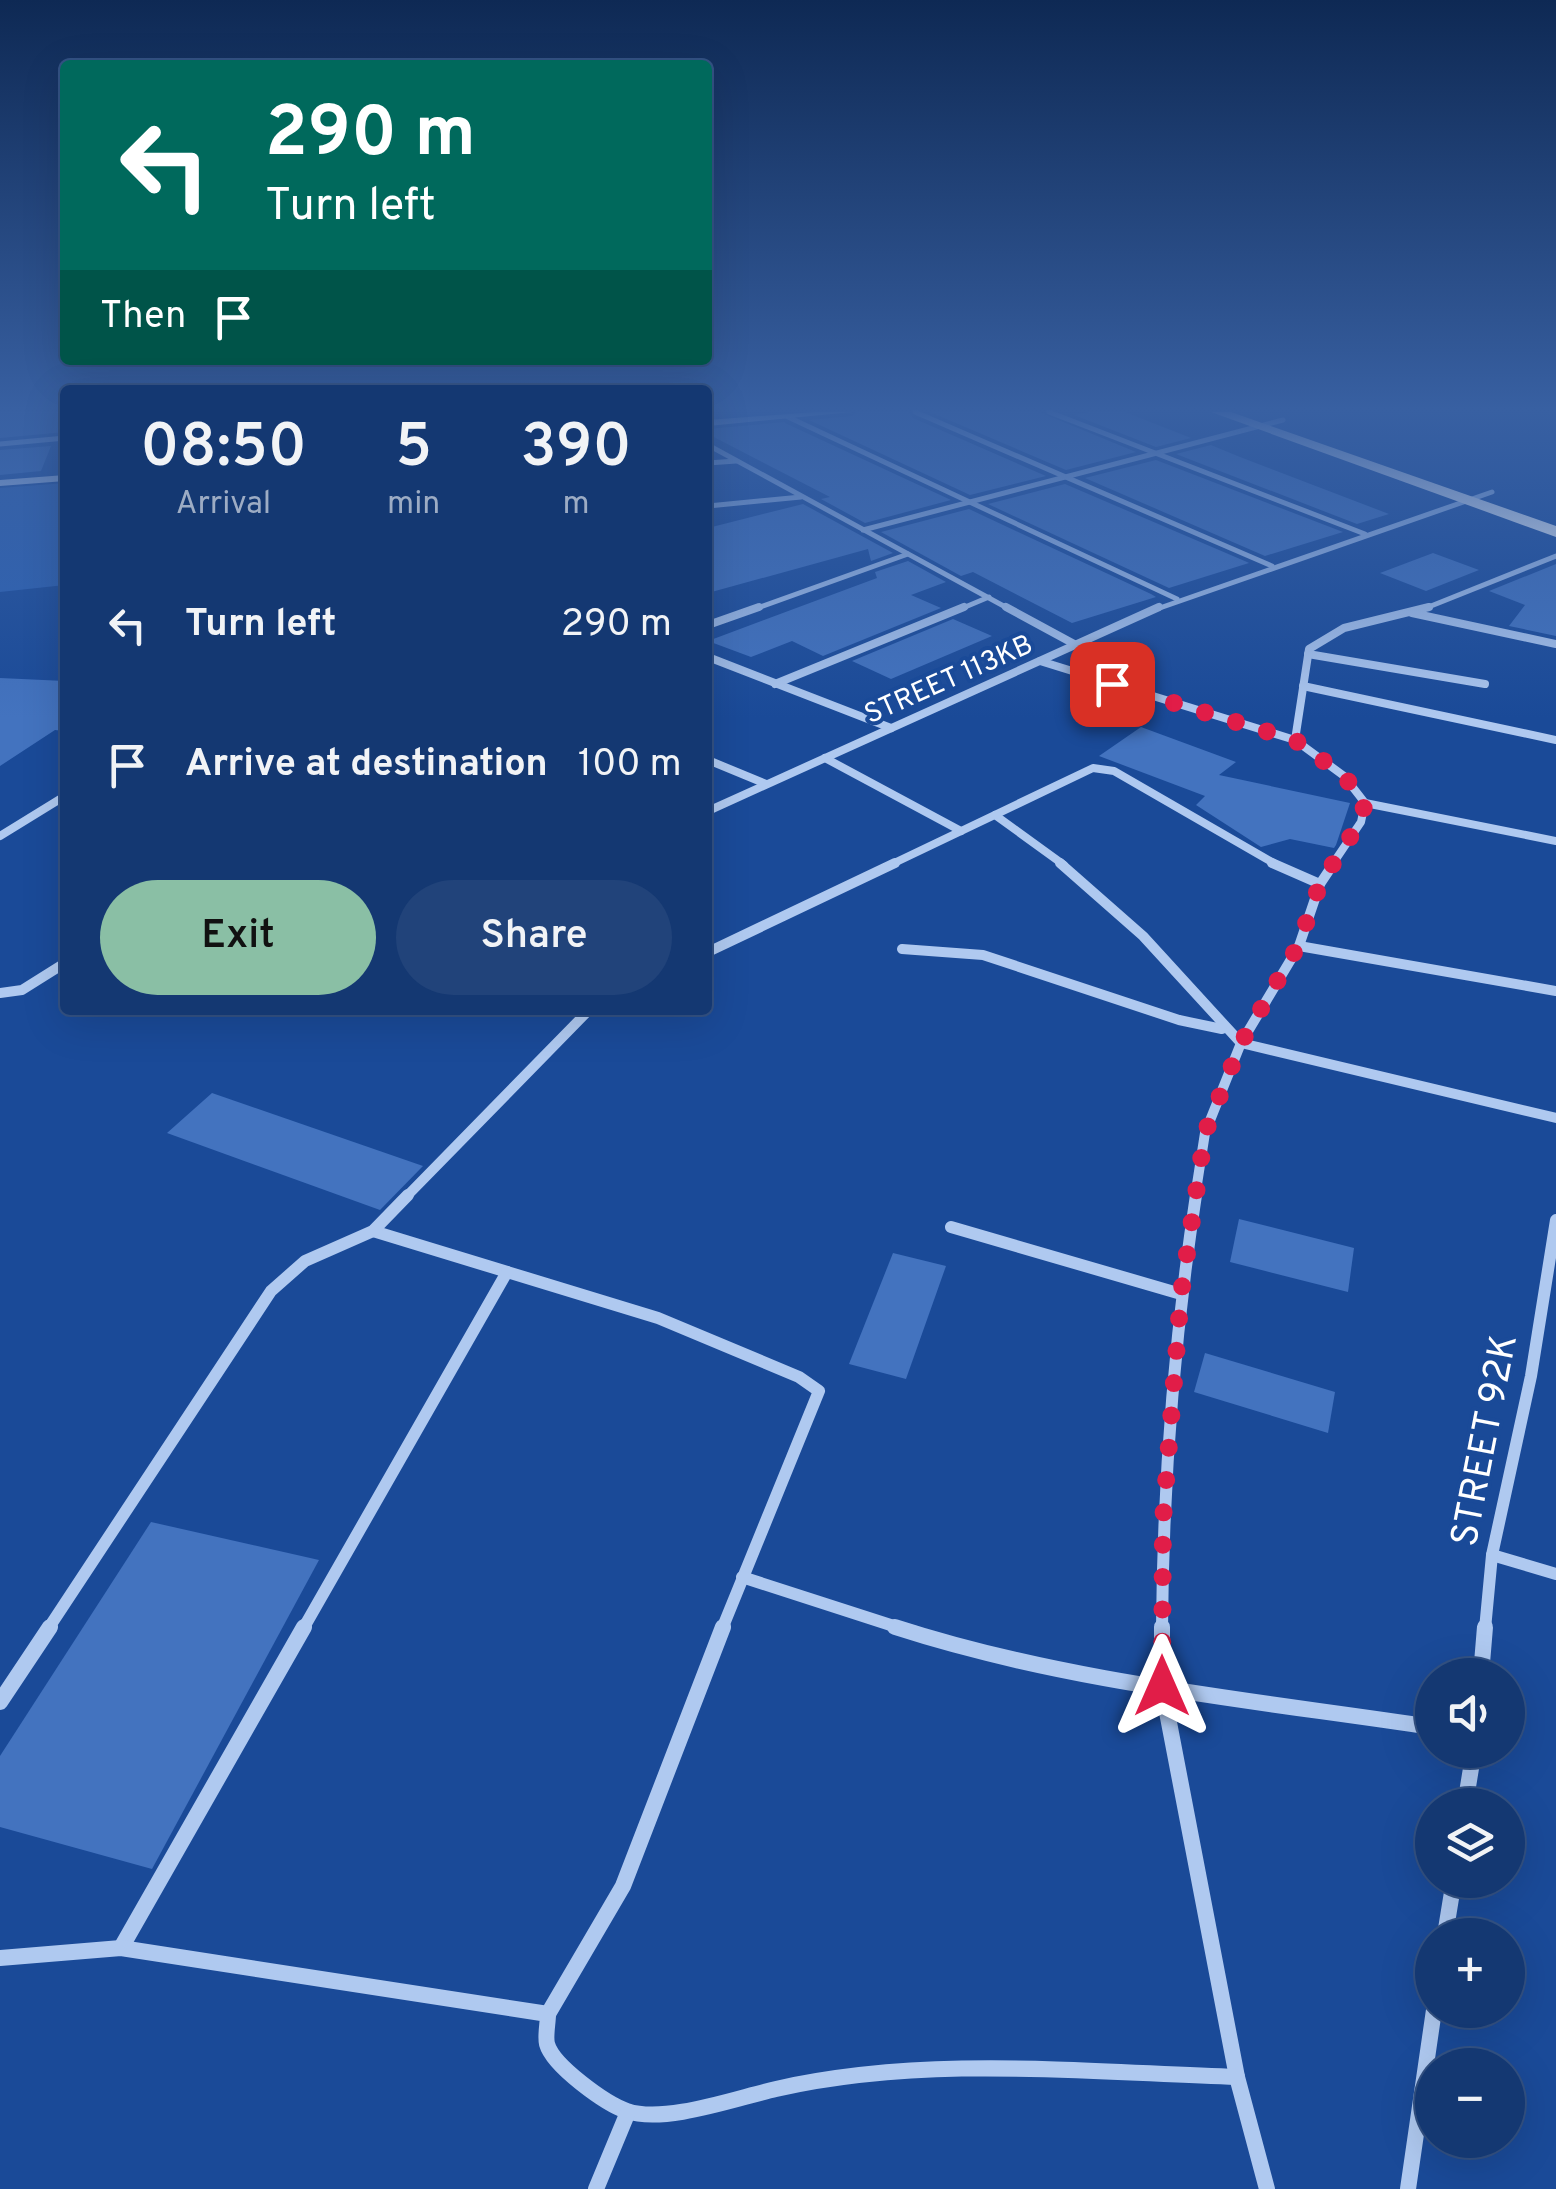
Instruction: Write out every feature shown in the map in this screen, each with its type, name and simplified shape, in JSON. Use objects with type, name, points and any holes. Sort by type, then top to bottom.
[{"type":"highway","points":[[1507,514],[1556,532]]},
{"type":"street","points":[[835,514],[1076,644]]},
{"type":"street","points":[[864,530],[923,514]]},
{"type":"street","points":[[1000,514],[1178,599]]},
{"type":"street","points":[[1154,514],[1272,566]]},
{"type":"street","points":[[1313,514],[1366,535]]},
{"type":"street","name":"STREET 113KB","points":[[712,809],[1178,599],[1427,514]]},
{"type":"street","points":[[712,624],[908,554]]},
{"type":"street","points":[[1295,740],[1308,654],[1319,639],[1336,630],[1412,612],[1556,556]]},
{"type":"street","points":[[776,684],[989,597]]},
{"type":"street","points":[[1412,612],[1556,644]]},
{"type":"street","points":[[1308,654],[1485,684]]},
{"type":"street","points":[[712,659],[891,728]]},
{"type":"street","points":[[1040,661],[1295,740],[1344,776],[1365,803],[1556,841]]},
{"type":"street","points":[[1303,686],[1556,740]]},
{"type":"street","points":[[825,758],[961,831]]},
{"type":"street","points":[[712,762],[766,784]]},
{"type":"street","points":[[712,950],[1100,768],[1114,771],[1259,858],[1320,884]]},
{"type":"street","points":[[0,836],[60,798]]},
{"type":"street","points":[[1267,2189],[1237,2078],[1162,1686],[1163,1520],[1181,1294],[1205,1133],[1241,1043],[1298,946],[1320,884],[1360,822],[1365,803]]},
{"type":"street","points":[[995,815],[1067,864],[1161,955],[1223,1029],[1241,1043],[1556,1118]]},
{"type":"street","points":[[1298,946],[1556,991]]},
{"type":"street","points":[[902,949],[983,955],[1180,1020],[1223,1029]]},
{"type":"street","points":[[0,993],[22,990],[60,966]]},
{"type":"street","points":[[0,1702],[271,1291],[305,1261],[373,1231],[584,1015]]},
{"type":"street","name":"STREET 92K","points":[[1483,1658],[1492,1554],[1532,1376],[1551,1232],[1556,1220]]},
{"type":"street","points":[[951,1227],[1181,1294]]},
{"type":"street","points":[[373,1231],[658,1318],[799,1377],[819,1391],[807,1428],[742,1577],[623,1886],[548,2014],[547,2045],[559,2063],[595,2094],[628,2112],[662,2115],[790,2086],[956,2067],[1237,2078]]},
{"type":"street","points":[[121,1948],[507,1272]]},
{"type":"street","points":[[1492,1554],[1556,1574]]},
{"type":"street","points":[[742,1577],[949,1644],[1162,1686],[1415,1724]]},
{"type":"street","points":[[0,1958],[121,1948],[548,2014]]},
{"type":"street","points":[[1408,2189],[1431,2028]]},
{"type":"street","points":[[596,2189],[628,2112]]},
{"type":"shaded area","points":[[0,514],[60,514],[60,586],[0,592]]},
{"type":"building","points":[[763,514],[822,514],[893,553],[871,561],[868,549],[712,592],[712,527]]},
{"type":"building","points":[[849,514],[898,514],[865,523]]},
{"type":"building","points":[[949,514],[980,514],[1156,597],[1072,623],[973,572],[961,576],[881,532]]},
{"type":"building","points":[[1010,514],[1135,514],[1249,563],[1169,588]]},
{"type":"building","points":[[1168,514],[1297,514],[1343,532],[1265,556]]},
{"type":"building","points":[[1332,514],[1389,514],[1357,524]]},
{"type":"building","points":[[1433,553],[1479,570],[1426,591],[1380,573]]},
{"type":"building","points":[[908,561],[946,582],[911,595],[941,608],[823,656],[792,641],[751,657],[712,642],[877,578],[875,572]]},
{"type":"building","points":[[1556,564],[1556,636],[1509,626],[1525,605],[1489,591]]},
{"type":"building","points":[[953,619],[992,636],[891,679],[852,661]]},
{"type":"building","points":[[0,678],[60,681],[60,730],[0,766]]},
{"type":"building","points":[[1141,727],[1236,762],[1219,775],[1350,803],[1336,845],[1334,848],[1290,839],[1261,847],[1196,805],[1205,796],[1099,756]]},
{"type":"building","points":[[212,1093],[423,1166],[380,1210],[167,1133]]},
{"type":"building","points":[[1239,1219],[1354,1248],[1348,1292],[1230,1262]]},
{"type":"building","points":[[893,1253],[946,1266],[906,1379],[849,1364]]},
{"type":"building","points":[[1205,1353],[1335,1392],[1328,1433],[1194,1392]]},
{"type":"building","points":[[151,1522],[319,1560],[152,1869],[0,1827],[0,1756]]},
{"type":"route","points":[[1112,684],[1295,740],[1344,776],[1365,803],[1360,822],[1338,862],[1320,884],[1281,980],[1241,1043],[1205,1133],[1181,1294],[1163,1520],[1162,1686]]}]
